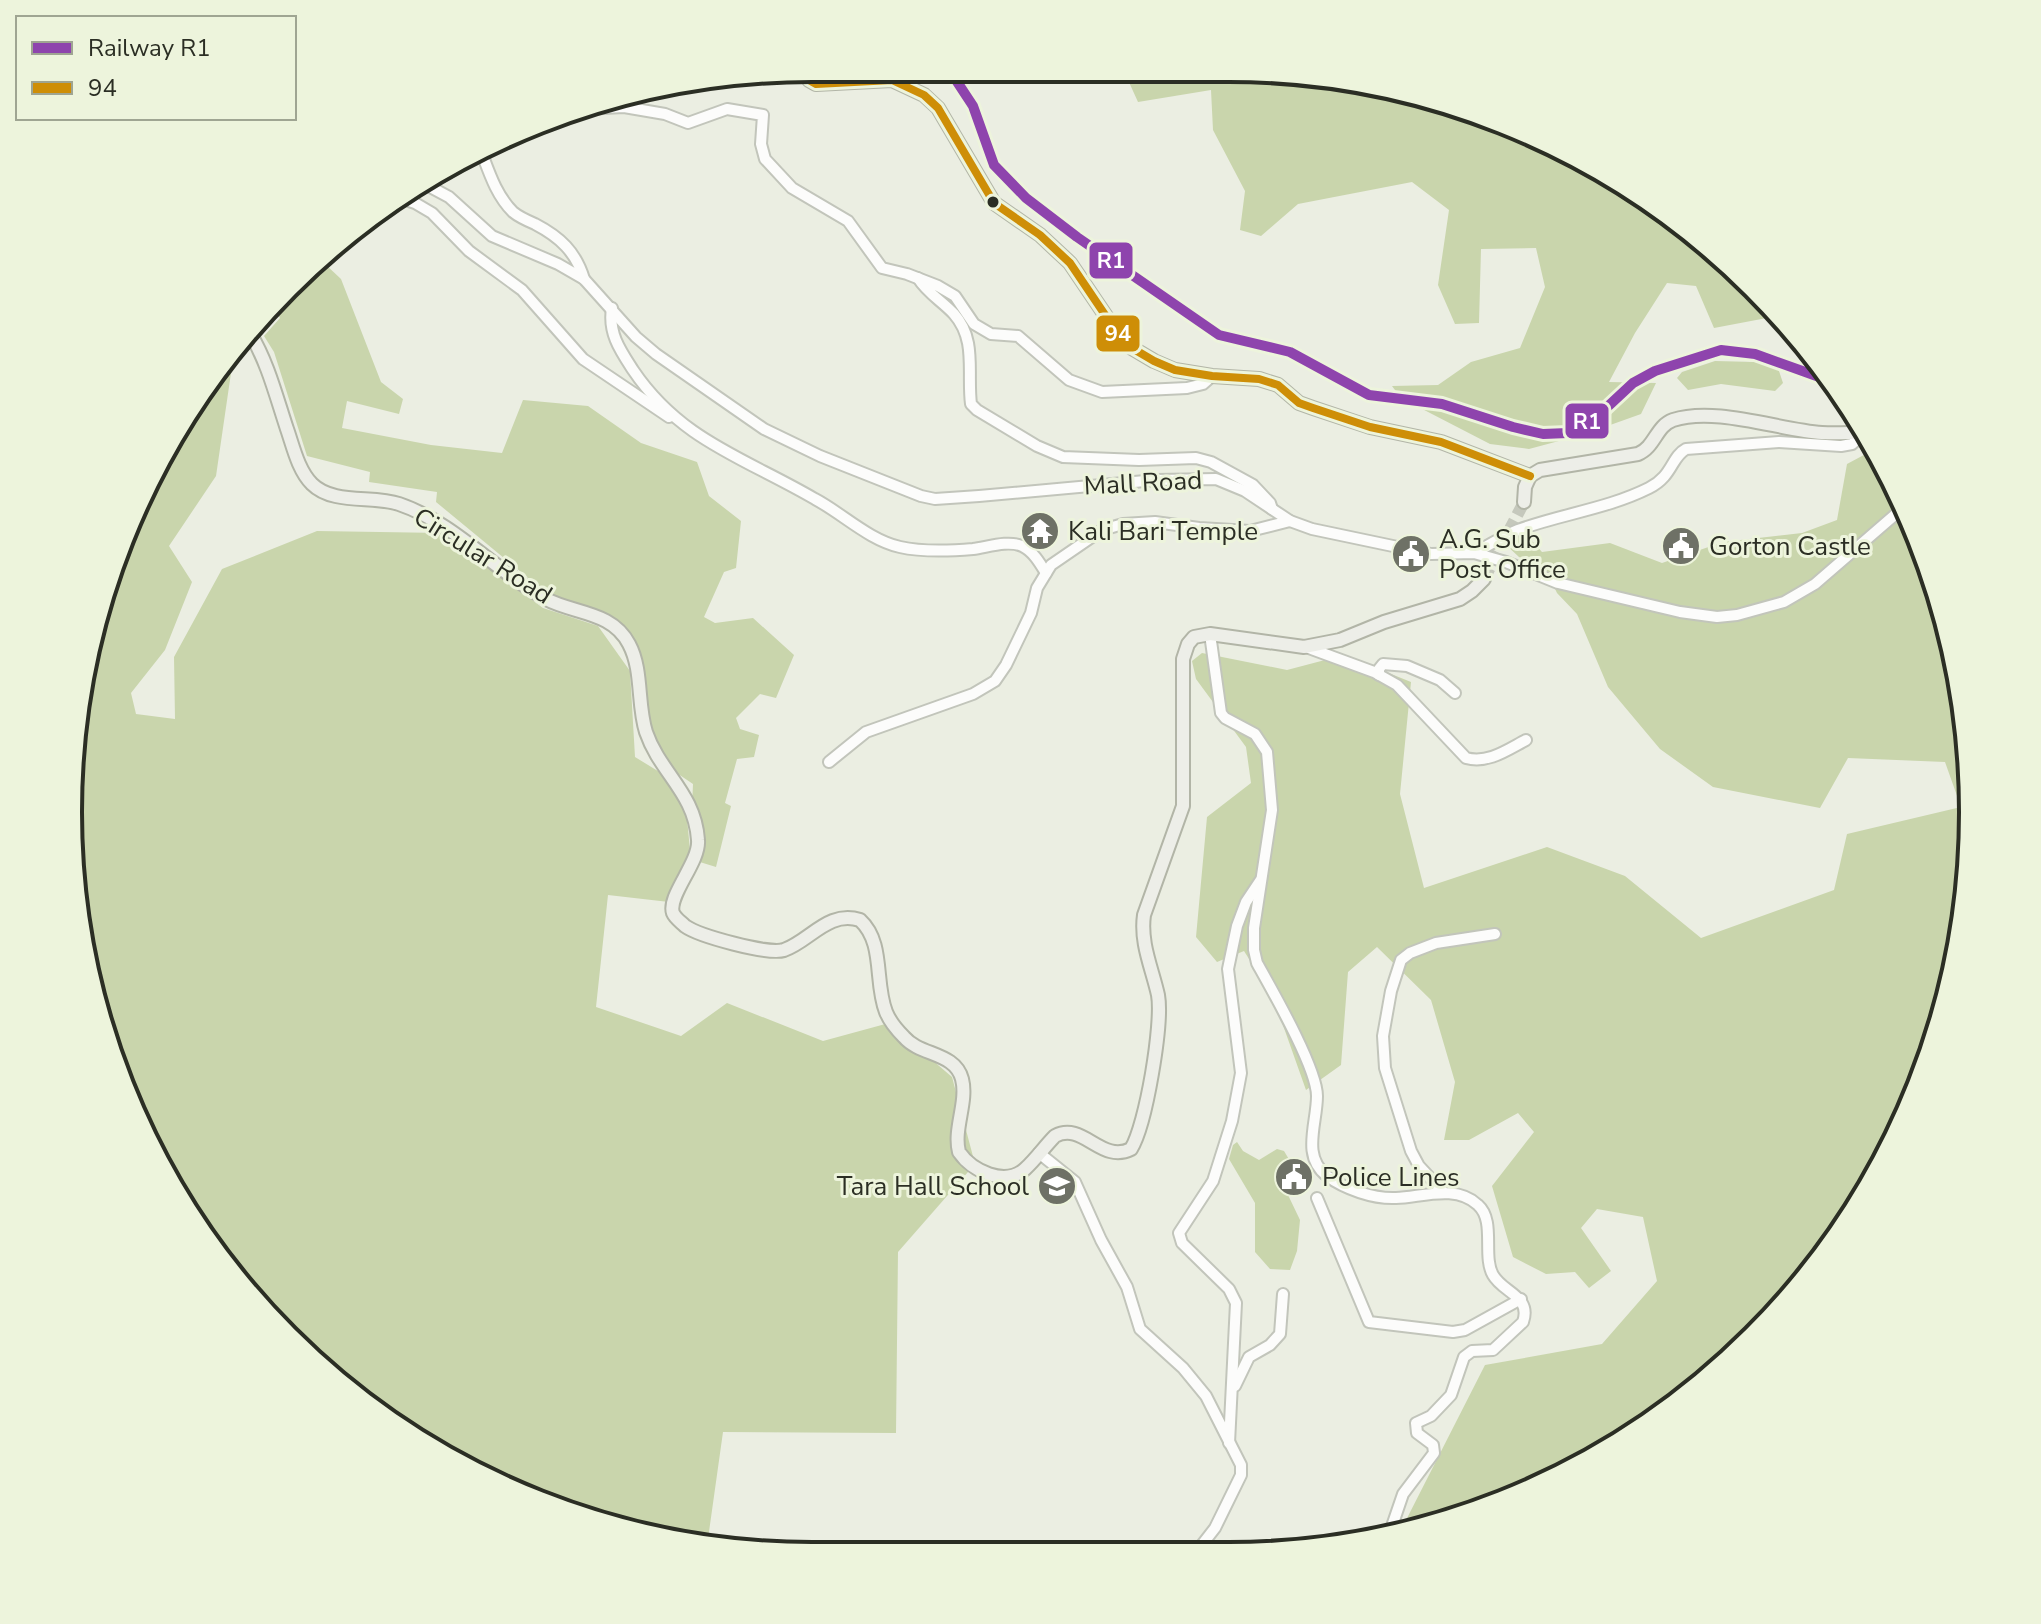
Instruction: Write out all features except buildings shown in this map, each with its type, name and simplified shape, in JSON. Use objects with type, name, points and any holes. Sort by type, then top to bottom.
[{"type":"main road","points":[[812,82],[854,82]]},
{"type":"main road","points":[[896,82],[924,95],[938,108],[994,203],[1040,235],[1070,263],[1099,309],[1132,348],[1175,370],[1259,379],[1278,385],[1299,403],[1327,414],[1441,442],[1530,476]]},
{"type":"main road","name":"Circular Road","points":[[255,341],[263,355],[298,461],[310,483],[332,494],[398,503],[471,545],[547,600],[596,615],[624,635],[631,646],[636,665],[645,729],[660,761],[682,788],[695,819],[699,842],[672,904],[676,918],[689,929],[771,951],[785,949],[828,922],[841,918],[860,920],[873,935],[884,1005],[892,1024],[907,1041],[952,1063],[962,1079],[957,1147],[961,1157],[981,1171],[998,1176],[1023,1171],[1055,1136],[1067,1131],[1108,1152],[1121,1153],[1131,1149],[1138,1134],[1160,1013],[1142,927],[1183,806],[1185,652],[1194,637],[1210,634]]},
{"type":"main road","points":[[1524,502],[1530,476],[1540,470],[1638,454],[1648,449],[1665,424],[1675,419],[1721,417],[1822,433],[1852,432]]},
{"type":"main road","points":[[1210,634],[1304,647],[1340,640],[1384,622],[1460,599],[1484,579]]},
{"type":"street","points":[[623,107],[665,114],[688,123],[727,109],[763,115],[761,144],[765,159],[792,188],[848,221],[882,268],[918,278],[955,296],[974,324],[991,334],[1018,336],[1069,380],[1102,392],[1187,388],[1203,384],[1212,376]]},
{"type":"street","points":[[484,160],[487,172],[509,207],[563,242],[577,260],[584,279]]},
{"type":"street","name":"Mall Road","points":[[433,188],[449,197],[492,236],[558,264],[584,279],[636,337],[665,361],[764,429],[820,456],[927,498],[1156,480],[1216,479],[1245,491],[1290,521],[1312,529],[1431,554],[1474,553],[1558,583],[1648,606],[1717,617],[1776,606],[1808,589],[1895,515]]},
{"type":"street","points":[[411,202],[432,213],[469,251],[522,290],[583,359],[659,412],[682,423],[734,458],[790,484],[877,539],[900,547],[926,549],[1018,545],[1028,550],[1046,573]]},
{"type":"street","points":[[918,278],[923,287],[948,307],[965,329],[971,359],[971,404],[977,410],[1037,446],[1063,457],[1127,460],[1196,458],[1211,462],[1253,485],[1270,503],[1272,511]]},
{"type":"street","points":[[612,308],[612,334],[626,360],[647,390],[682,423]]},
{"type":"street","points":[[1474,553],[1517,531],[1611,505],[1648,489],[1667,476],[1679,454],[1686,449],[1779,442],[1848,445],[1856,439]]},
{"type":"street","points":[[829,762],[866,732],[973,694],[995,681],[1015,647],[1031,613],[1037,588],[1051,565],[1089,537],[1123,524],[1155,522],[1250,531],[1290,521]]},
{"type":"street","points":[[1210,634],[1221,713],[1255,734],[1267,752],[1272,810],[1254,928],[1254,950],[1257,963],[1297,1039],[1314,1082],[1317,1094],[1311,1145],[1317,1166],[1339,1184],[1379,1197],[1444,1193],[1464,1197],[1479,1205],[1486,1217],[1493,1275],[1502,1286],[1521,1299],[1525,1312],[1523,1322],[1493,1350],[1472,1351],[1464,1357],[1451,1395],[1431,1416],[1416,1423],[1417,1433],[1433,1445],[1434,1453],[1403,1494],[1393,1523]]},
{"type":"street","points":[[1304,647],[1379,675],[1397,685],[1466,758],[1493,757],[1526,740]]},
{"type":"street","points":[[1379,675],[1383,664],[1407,666],[1440,680],[1455,693]]},
{"type":"street","points":[[1229,1443],[1236,1303],[1229,1289],[1182,1243],[1179,1233],[1213,1181],[1232,1121],[1241,1073],[1228,969],[1241,914],[1263,876]]},
{"type":"street","points":[[1444,1193],[1419,1166],[1411,1151],[1385,1068],[1383,1036],[1391,991],[1401,960],[1410,953],[1436,943],[1495,934]]},
{"type":"street","points":[[1039,1153],[1075,1182],[1101,1240],[1127,1287],[1140,1329],[1206,1396],[1241,1465],[1241,1475],[1215,1528],[1204,1542]]},
{"type":"street","points":[[1317,1198],[1369,1322],[1453,1332],[1465,1330],[1521,1299]]},
{"type":"street","points":[[1232,1391],[1249,1357],[1270,1345],[1280,1334],[1283,1294]]},
{"type":"green space","points":[[1129,82],[1277,84],[1371,96],[1464,121],[1552,157],[1635,205],[1710,263],[1766,318],[1714,328],[1696,286],[1667,283],[1609,382],[1656,383],[1641,414],[1529,449],[1490,444],[1401,398],[1392,386],[1438,385],[1471,362],[1520,348],[1545,287],[1536,248],[1481,249],[1479,323],[1455,324],[1438,285],[1449,210],[1412,182],[1298,204],[1261,236],[1240,230],[1245,191],[1213,130],[1211,90],[1138,102]]},
{"type":"green space","points":[[327,266],[341,279],[381,382],[403,399],[399,414],[347,401],[342,428],[431,445],[502,453],[523,400],[588,406],[641,443],[697,462],[709,496],[741,521],[736,568],[724,572],[704,617],[715,623],[753,618],[794,655],[776,698],[760,694],[736,718],[740,729],[759,735],[754,757],[737,759],[725,803],[731,806],[716,867],[690,859],[669,902],[608,895],[596,1007],[681,1036],[727,1003],[823,1041],[889,1023],[952,1077],[975,1164],[898,1252],[896,1433],[723,1432],[709,1535],[623,1517],[577,1503],[489,1467],[406,1419],[331,1361],[263,1293],[205,1218],[157,1135],[121,1047],[107,1001],[88,907],[82,812],[88,717],[107,623],[138,533],[180,447],[230,372],[216,476],[169,546],[192,582],[165,650],[131,693],[136,714],[175,719],[174,657],[222,569],[317,531],[442,533],[543,608],[598,626],[630,671],[635,757],[684,787],[690,850],[693,784],[647,753],[639,663],[610,618],[550,596],[436,502],[437,492],[369,482],[370,472],[307,456],[274,352],[264,336],[280,318],[278,315]]},
{"type":"green space","points":[[1715,361],[1755,362],[1778,368],[1783,383],[1775,391],[1721,384],[1688,390],[1677,378],[1682,372]]},
{"type":"green space","points":[[1865,454],[1884,489],[1920,577],[1945,670],[1953,717],[1958,800],[1945,762],[1848,758],[1820,808],[1713,787],[1660,749],[1608,687],[1577,614],[1557,593],[1545,568],[1519,557],[1505,544],[1524,532],[1542,552],[1610,543],[1662,563],[1723,542],[1802,533],[1837,520],[1847,464]]},
{"type":"green space","points":[[1202,653],[1287,670],[1344,655],[1411,682],[1400,794],[1424,888],[1547,847],[1625,876],[1701,938],[1834,890],[1847,834],[1959,808],[1953,907],[1934,1001],[1920,1047],[1884,1135],[1836,1218],[1778,1293],[1745,1328],[1710,1361],[1635,1419],[1552,1467],[1464,1503],[1406,1520],[1485,1365],[1602,1344],[1657,1281],[1643,1217],[1597,1209],[1581,1228],[1611,1271],[1589,1288],[1575,1272],[1546,1274],[1513,1257],[1492,1186],[1534,1132],[1518,1113],[1469,1140],[1444,1140],[1455,1082],[1431,1000],[1377,947],[1348,972],[1341,1065],[1306,1090],[1273,997],[1244,951],[1217,962],[1196,937],[1207,817],[1251,783],[1246,747],[1196,679],[1192,661]]},
{"type":"green space","points":[[1237,1142],[1243,1151],[1259,1160],[1277,1149],[1284,1151],[1290,1161],[1289,1197],[1300,1220],[1297,1251],[1290,1270],[1270,1269],[1255,1252],[1255,1203],[1229,1159]]},
{"type":"tunnel","points":[[1484,579],[1524,502]]},
{"type":"rail line","name":"R1","points":[[957,82],[973,106],[994,165],[1026,198],[1077,237],[1219,335],[1290,352],[1369,395],[1442,404],[1543,434],[1568,433],[1604,410],[1633,383],[1655,371],[1721,350],[1755,354],[1813,375]]},
{"type":"transit line","name":"94","points":[[812,82],[854,82]]},
{"type":"transit line","name":"94","points":[[896,82],[924,95],[938,108],[994,203],[1040,235],[1070,263],[1118,334],[1132,348],[1175,370],[1259,379],[1278,385],[1299,403],[1370,427],[1441,442],[1530,476]]},
{"type":"place","name":"Kali Bari Temple","points":[[1040,531]]},
{"type":"place","name":"Gorton Castle","points":[[1681,546]]},
{"type":"place","name":"A.G. Sub Post Office","points":[[1411,554]]},
{"type":"place","name":"Police Lines","points":[[1294,1177]]},
{"type":"place","name":"Tara Hall School","points":[[1057,1186]]}]
